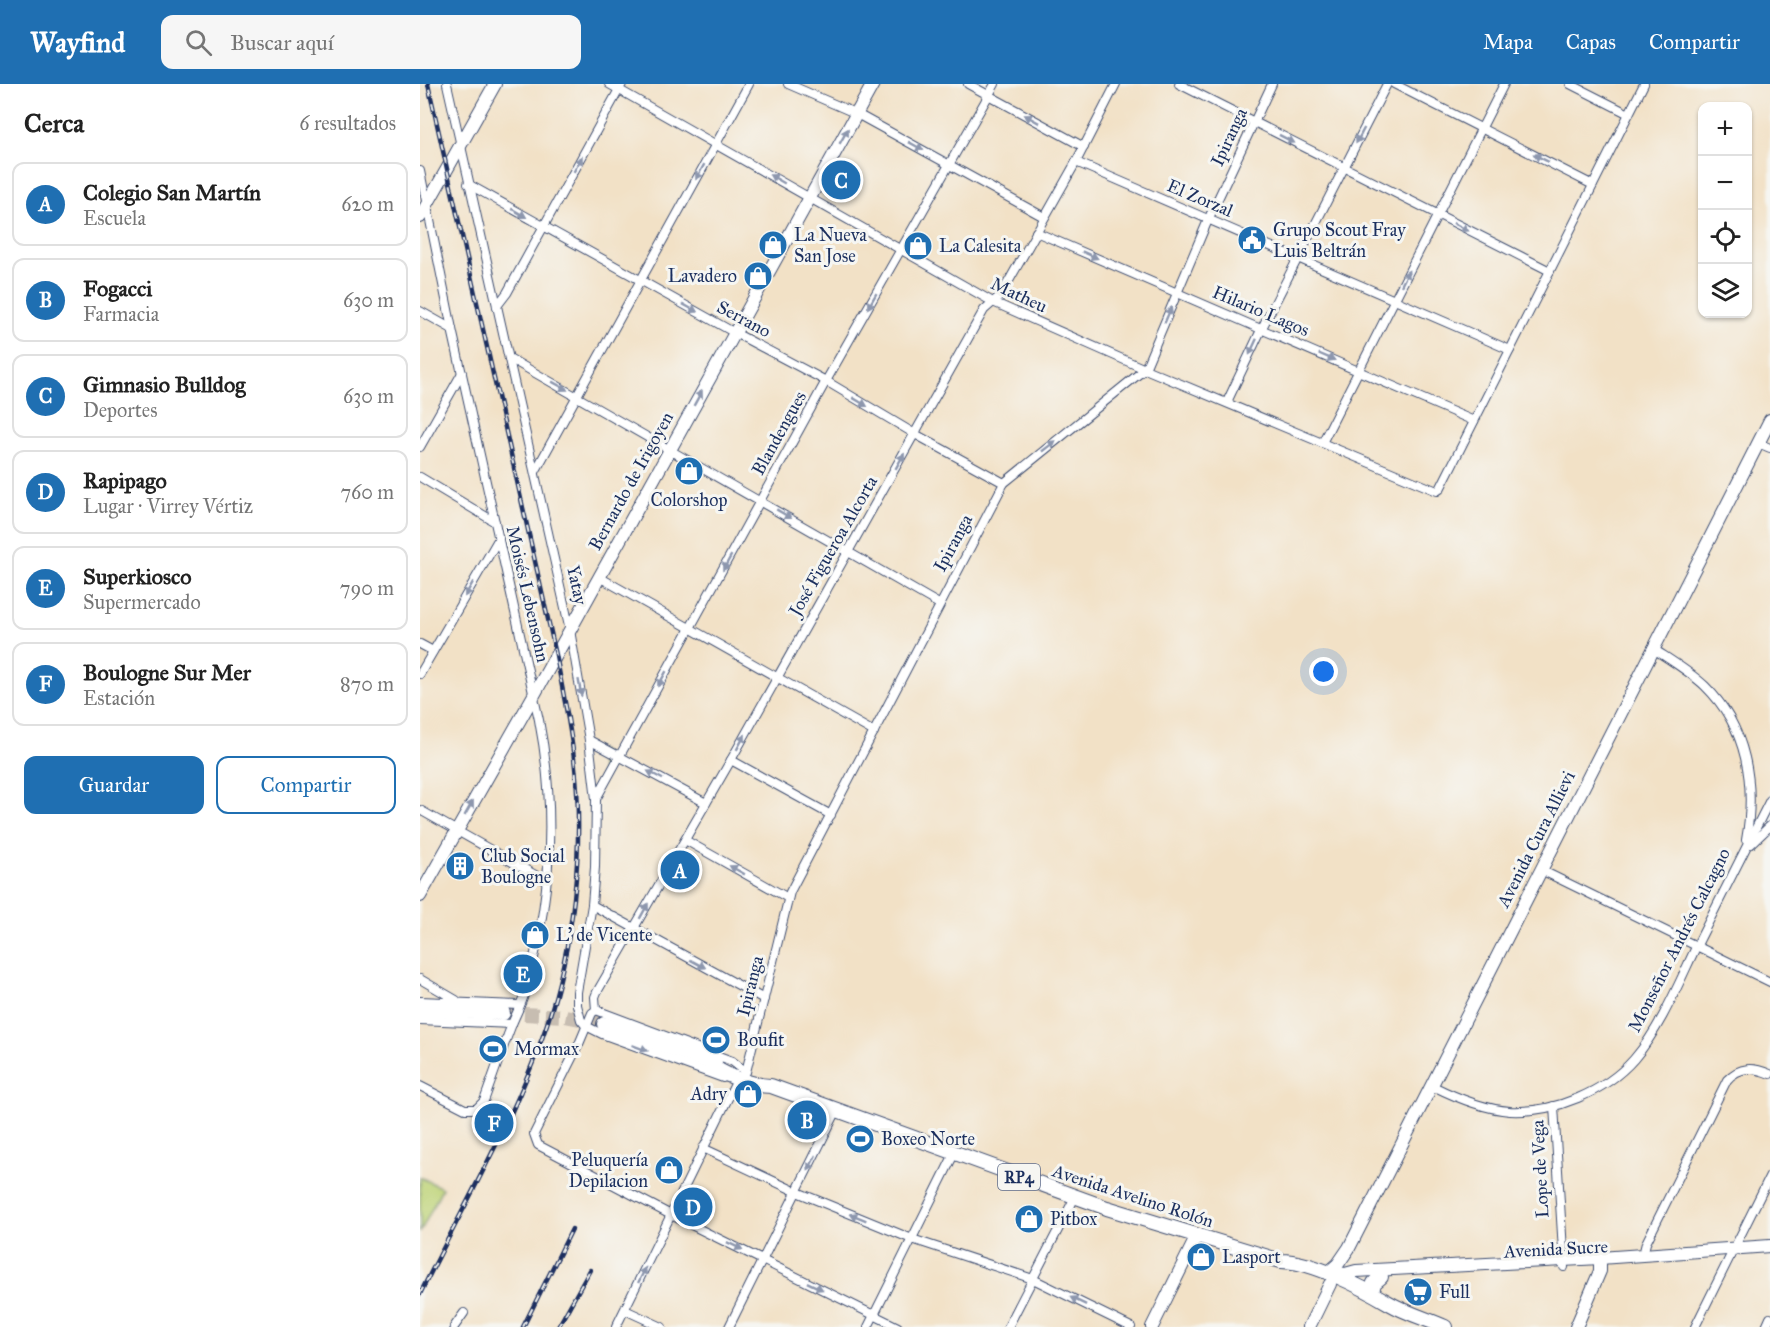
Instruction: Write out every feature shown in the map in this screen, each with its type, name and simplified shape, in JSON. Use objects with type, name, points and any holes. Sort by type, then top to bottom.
[{"type":"main road","points":[[420,1010],[508,1019]]},
{"type":"main road","name":"Avenida Avelino Rolón","points":[[604,1024],[709,1062],[715,1069],[761,1086],[771,1086],[1075,1197],[1281,1261],[1293,1269],[1326,1275],[1372,1292],[1390,1303],[1445,1327]]},
{"type":"main road","name":"Avenida Avelino Rolón","points":[[1326,1275],[1372,1301],[1390,1303]]},
{"type":"main road","points":[[1372,1292],[1374,1283],[1381,1277]]},
{"type":"street","name":"Yatay","points":[[447,84],[570,630],[589,740],[596,799],[596,867],[576,999],[578,1012],[586,1026]]},
{"type":"street","points":[[420,217],[495,84]]},
{"type":"street","name":"Matheu","points":[[609,84],[621,87],[716,144],[993,302],[1145,369],[1437,491],[1474,421]]},
{"type":"street","points":[[535,472],[749,84]]},
{"type":"street","points":[[788,84],[857,114],[1044,217]]},
{"type":"street","name":"Bernardo de Irigoyen","points":[[420,896],[873,84]]},
{"type":"street","points":[[968,84],[1084,147]]},
{"type":"street","name":"Blandengues","points":[[596,799],[826,381],[994,84]]},
{"type":"street","name":"José Figueroa Alcorta","points":[[671,1215],[538,1145],[534,1134],[579,1044],[591,1013],[596,1010],[595,997],[984,310],[1001,295],[1076,162],[1116,84]]},
{"type":"street","points":[[1179,84],[1550,271]]},
{"type":"street","name":"Ipiranga","points":[[616,1327],[703,1148],[741,1078],[764,999],[788,898],[939,604],[1004,483],[1145,369],[1208,220],[1272,84]]},
{"type":"street","points":[[1227,402],[1343,167],[1387,84]]},
{"type":"street","points":[[1394,84],[1593,184]]},
{"type":"street","points":[[1322,443],[1504,84]]},
{"type":"street","points":[[1570,84],[1629,114]]},
{"type":"street","points":[[1474,421],[1644,84]]},
{"type":"street","points":[[497,306],[507,293],[621,87]]},
{"type":"street","name":"El Zorzal","points":[[1076,162],[1510,350]]},
{"type":"street","name":"Moisés Lebensohn","points":[[420,171],[452,329],[534,695],[549,786],[549,850],[542,919],[524,996],[508,1019],[484,1101],[481,1106],[471,1110],[465,1109],[420,1086]]},
{"type":"street","name":"Serrano","points":[[468,184],[735,333],[826,381],[1004,483]]},
{"type":"street","name":"Hilario Lagos","points":[[1036,232],[1474,421]]},
{"type":"street","points":[[420,310],[452,329]]},
{"type":"street","points":[[509,358],[939,604]]},
{"type":"street","points":[[420,447],[462,373]]},
{"type":"street","name":"Avenida Cura Allievi","points":[[1326,1275],[1344,1255],[1433,1086],[1652,648],[1764,446],[1770,420]]},
{"type":"street","points":[[420,477],[495,522]]},
{"type":"street","points":[[420,674],[498,538]]},
{"type":"street","points":[[599,577],[874,732]]},
{"type":"street","points":[[420,644],[433,651]]},
{"type":"street","points":[[1652,648],[1703,685],[1718,700],[1737,732],[1750,782],[1751,805],[1745,850]]},
{"type":"street","points":[[589,740],[706,803]]},
{"type":"street","points":[[731,760],[831,815]]},
{"type":"street","name":"Monseñor Andrés Calcagno","points":[[1433,1086],[1467,1101],[1496,1109],[1521,1111],[1554,1106],[1610,1081],[1634,1059],[1664,1013],[1770,800]]},
{"type":"street","points":[[420,810],[546,881]]},
{"type":"street","points":[[1745,850],[1770,826]]},
{"type":"street","points":[[685,840],[788,898]]},
{"type":"street","points":[[1541,870],[1770,982]]},
{"type":"street","points":[[592,905],[764,999]]},
{"type":"street","points":[[420,979],[459,1001]]},
{"type":"street","points":[[420,1001],[519,1005]]},
{"type":"street","name":"Avenida Avelino Rolón","points":[[596,1010],[732,1061],[741,1078]]},
{"type":"street","points":[[420,1020],[508,1019]]},
{"type":"street","name":"Avenida Avelino Rolón","points":[[586,1026],[602,1034],[741,1078]]},
{"type":"street","points":[[1642,1255],[1727,1080],[1743,1069],[1751,1068],[1770,1074]]},
{"type":"street","name":"Lope de Vega","points":[[1554,1106],[1564,1263]]},
{"type":"street","points":[[729,1327],[837,1110]]},
{"type":"street","points":[[703,1148],[797,1192],[912,1239],[1033,1279],[1131,1327]]},
{"type":"street","points":[[868,1327],[954,1154]]},
{"type":"street","points":[[1695,1327],[1770,1176]]},
{"type":"street","points":[[1008,1327],[1075,1197]]},
{"type":"street","points":[[671,1215],[898,1327]]},
{"type":"street","points":[[1152,1327],[1197,1236]]},
{"type":"street","name":"Avenida Sucre","points":[[1326,1275],[1350,1272],[1601,1262],[1732,1252],[1770,1246]]},
{"type":"street","name":"Avenida Sucre","points":[[1601,1262],[1642,1255],[1770,1252]]},
{"type":"street","points":[[1344,1255],[1350,1272]]},
{"type":"street","points":[[1576,1327],[1601,1262]]},
{"type":"street","name":"Avenida Sucre","points":[[1350,1272],[1361,1278],[1564,1263]]},
{"type":"street","points":[[1309,1327],[1326,1275]]},
{"type":"street","points":[[625,1310],[662,1327]]},
{"type":"street","points":[[454,1327],[464,1312]]},
{"type":"street","points":[[1766,1327],[1770,1318]]},
{"type":"green space","points":[[599,750],[612,758],[602,777]]},
{"type":"green space","points":[[420,1177],[442,1188],[420,1233]]},
{"type":"tunnel","points":[[503,1013],[565,1016],[604,1024]]},
{"type":"railway","points":[[420,1294],[504,1129],[546,1027],[563,965],[569,932],[577,865],[578,832],[573,753],[556,655],[428,84]]},
{"type":"railway","points":[[523,1327],[572,1229]]},
{"type":"railway","points":[[558,1327],[590,1270]]},
{"type":"place","name":"Gimnasio Bulldog","points":[[841,180]]},
{"type":"place","name":"Grupo Scout Fray Luis Beltrán","points":[[1252,240]]},
{"type":"place","name":"La Nueva San Jose","points":[[773,245]]},
{"type":"place","name":"La Calesita","points":[[918,246]]},
{"type":"place","name":"Lavadero","points":[[758,276]]},
{"type":"place","name":"Colorshop","points":[[689,471]]},
{"type":"place","name":"Club Social Boulogne","points":[[460,866]]},
{"type":"place","name":"Colegio San Martín","points":[[680,870]]},
{"type":"place","name":"L' de Vicente","points":[[535,935]]},
{"type":"place","name":"Superkiosco","points":[[523,974]]},
{"type":"place","name":"Boufit","points":[[716,1040]]},
{"type":"place","name":"Mormax","points":[[493,1049]]},
{"type":"place","name":"Adry","points":[[748,1094]]},
{"type":"place","name":"Fogacci","points":[[807,1120]]},
{"type":"place","name":"Boulogne Sur Mer","points":[[494,1123]]},
{"type":"place","name":"Boxeo Norte","points":[[860,1139]]},
{"type":"place","name":"Peluquería Depilacion","points":[[669,1170]]},
{"type":"place","name":"Rapipago","points":[[693,1207]]},
{"type":"place","name":"Pitbox","points":[[1029,1219]]},
{"type":"place","name":"Lasport","points":[[1201,1257]]},
{"type":"place","name":"Full","points":[[1418,1292]]}]
